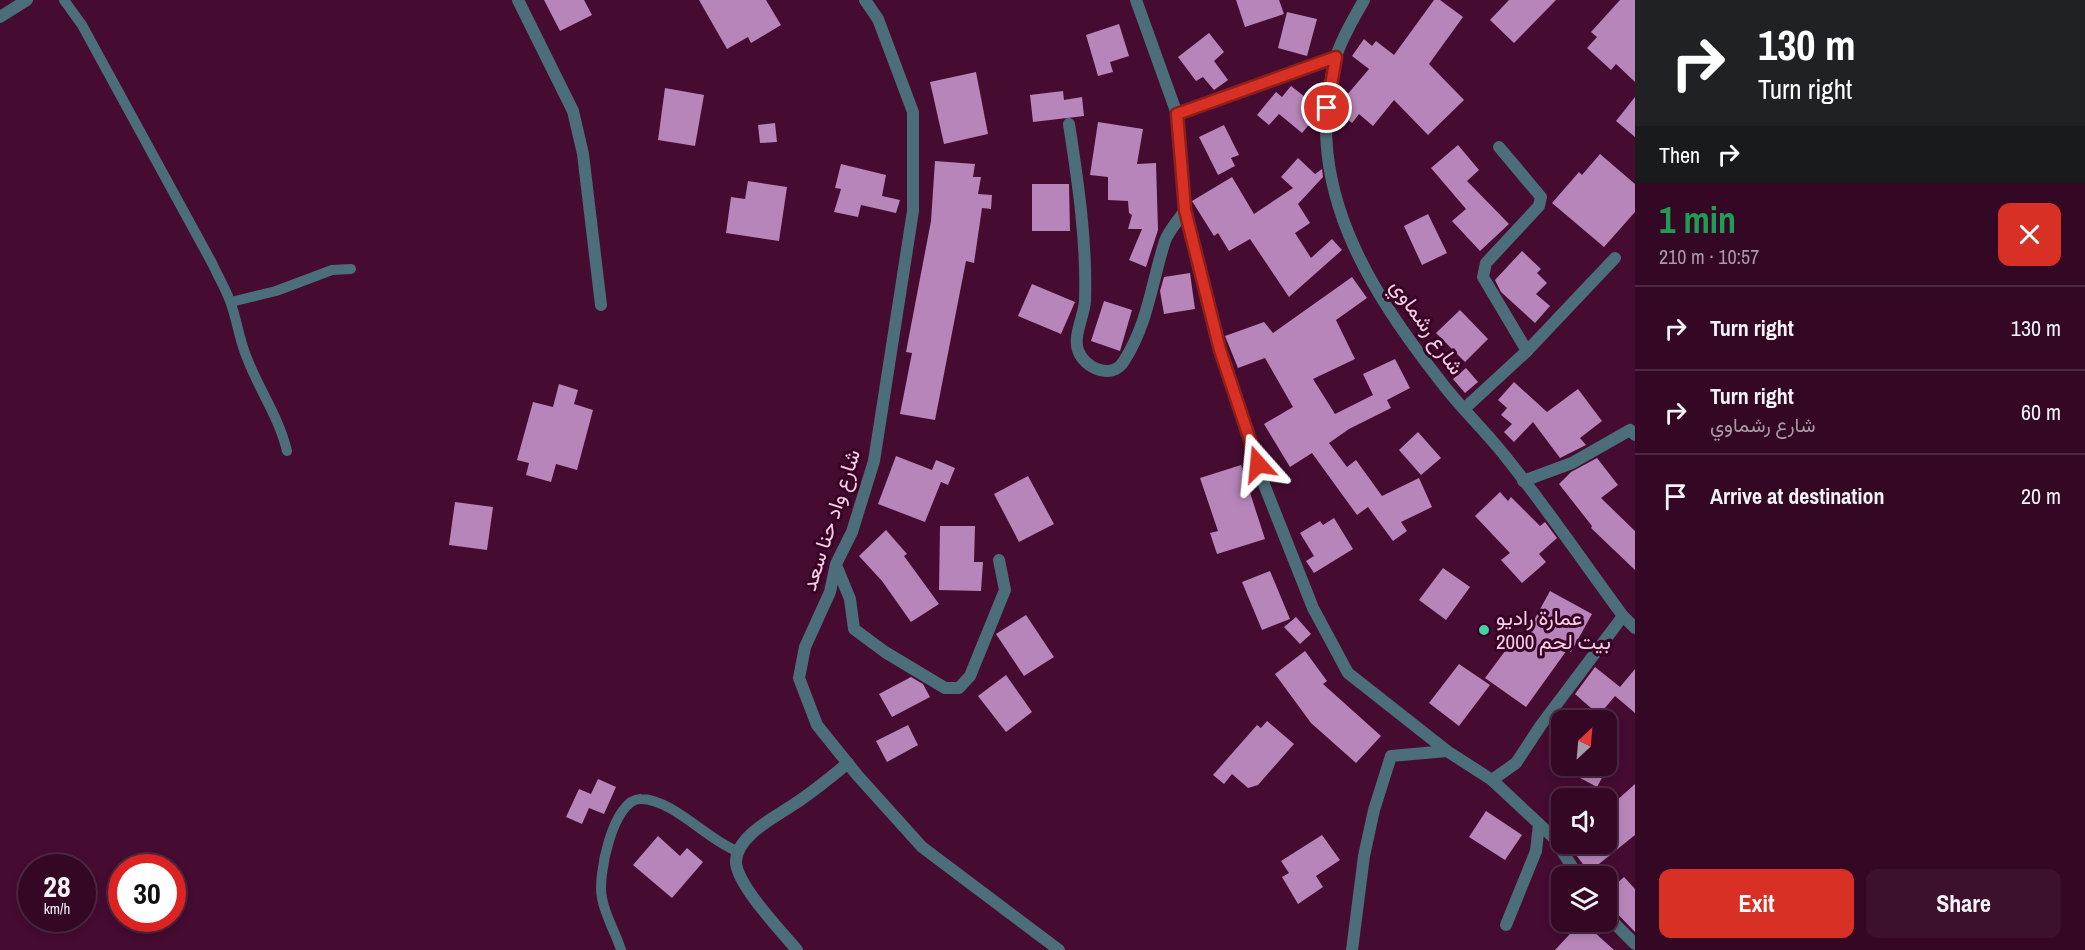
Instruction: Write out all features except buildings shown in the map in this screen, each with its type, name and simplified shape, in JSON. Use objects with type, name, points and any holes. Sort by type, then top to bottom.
[{"type":"street","points":[[0,16],[27,0]]},
{"type":"street","points":[[518,0],[573,111],[583,154],[601,305]]},
{"type":"street","name":"شارع واد حنا سعد","points":[[866,0],[878,20],[914,112],[913,211],[874,460],[852,532],[836,564],[830,592],[805,647],[799,678],[817,725],[848,764],[922,847],[1059,950]]},
{"type":"street","points":[[1136,0],[1177,114],[1185,210],[1220,350],[1265,487],[1313,608],[1348,673],[1447,751],[1492,780],[1552,837],[1571,866]]},
{"type":"street","name":"شارع رشماوي","points":[[1364,0],[1336,57],[1327,108],[1326,146],[1337,211],[1377,292],[1464,409],[1523,481],[1623,616],[1635,628]]},
{"type":"street","points":[[1177,114],[1336,57]]},
{"type":"street","points":[[1069,124],[1078,181],[1086,276],[1084,314],[1077,337],[1078,350],[1088,363],[1104,372],[1114,371],[1124,363],[1148,310],[1166,238],[1185,210]]},
{"type":"street","points":[[1498,147],[1541,197],[1539,206],[1486,263],[1483,277],[1527,351]]},
{"type":"street","points":[[1464,409],[1527,351],[1615,258]]},
{"type":"street","points":[[1523,481],[1572,463],[1630,430],[1635,435]]},
{"type":"street","points":[[836,564],[849,599],[854,629],[945,688],[959,688],[970,676],[1005,590],[999,560]]},
{"type":"street","points":[[1492,780],[1516,763],[1540,725],[1623,616]]},
{"type":"street","points":[[1352,950],[1364,856],[1374,810],[1391,756],[1447,751]]},
{"type":"street","points":[[796,950],[755,900],[736,865],[737,851],[762,824],[795,804],[848,764]]},
{"type":"street","points":[[1506,925],[1536,851],[1539,824]]},
{"type":"street","points":[[1617,926],[1635,944]]},
{"type":"lane","points":[[64,0],[82,25],[118,94],[168,179],[231,302],[235,326],[246,357],[259,387],[272,407],[287,451]]},
{"type":"lane","points":[[231,302],[276,291],[333,270],[351,269]]},
{"type":"lane","points":[[621,950],[602,898],[601,868],[618,817],[626,804],[640,798],[653,802],[685,818],[737,851]]},
{"type":"place","name":"عمارة راديو بيت لحم 2000","points":[[1484,630]]},
{"type":"route","points":[[1258,464],[1220,350],[1185,210],[1177,114],[1336,57],[1327,108]]}]
